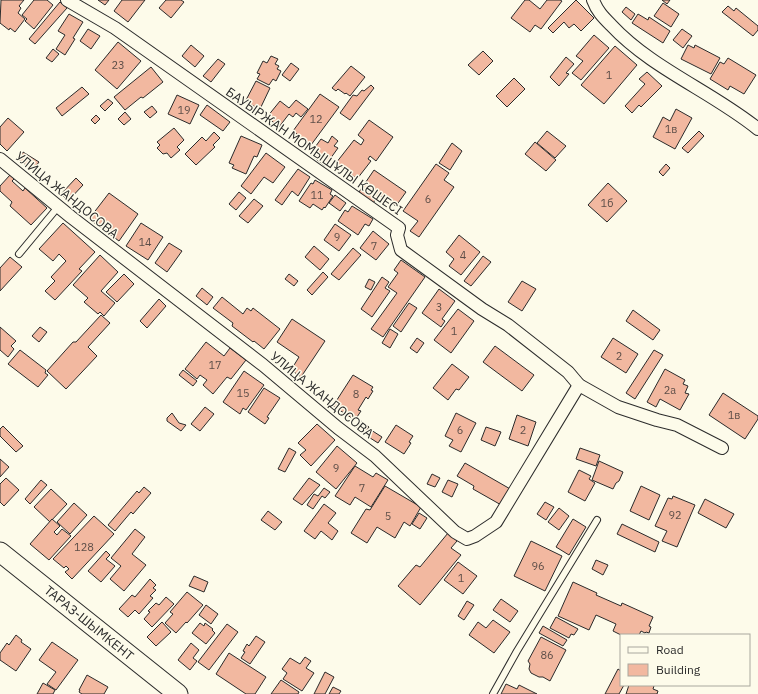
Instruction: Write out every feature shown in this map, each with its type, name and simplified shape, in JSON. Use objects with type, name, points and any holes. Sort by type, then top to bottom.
[{"type":"main road","name":"ТАРАЗ-ШЫМКЕНТ","points":[[0,552],[178,694]]},
{"type":"street","name":"БАУЫРЖАН МОМЫШҰЛЫ КӨШЕСІ","points":[[67,0],[116,28],[399,228],[397,235],[402,250],[482,309],[508,325],[568,372],[579,385],[618,407],[676,426],[722,448]]},
{"type":"street","points":[[604,0],[595,5],[620,35],[651,59],[756,123]]},
{"type":"street","name":"УЛИЦА ЖАНДОСОВА","points":[[0,159],[58,207],[263,365],[338,428],[375,456],[455,532],[467,539],[475,536],[496,522],[579,385]]},
{"type":"lane","points":[[19,254],[58,207]]},
{"type":"lane","points":[[493,694],[517,651],[597,520]]},
{"type":"building","points":[[1,0],[24,0],[19,6],[21,8],[18,13],[25,19],[15,32],[10,28],[9,30],[0,23]]},
{"type":"building","points":[[34,0],[47,0],[53,5],[34,29],[25,21],[27,19],[22,15]]},
{"type":"building","points":[[98,0],[109,0],[105,5]]},
{"type":"building","points":[[122,0],[145,0],[128,22],[114,11]]},
{"type":"building","points":[[166,0],[181,0],[184,2],[171,18],[159,8]]},
{"type":"building","points":[[525,0],[529,0],[540,9],[547,0],[562,1],[541,29],[535,25],[530,32],[511,18]]},
{"type":"building","points":[[576,0],[594,18],[581,31],[574,24],[569,28],[564,22],[553,33],[548,28]]},
{"type":"building","points":[[662,0],[670,0],[667,4]]},
{"type":"building","points":[[60,2],[67,8],[35,44],[29,39]]},
{"type":"building","points":[[663,3],[679,14],[671,27],[654,16]]},
{"type":"building","points":[[728,6],[734,11],[736,8],[758,26],[758,30],[753,36],[722,12]]},
{"type":"building","points":[[626,7],[635,14],[631,20],[622,12]]},
{"type":"building","points":[[69,14],[83,22],[65,55],[56,49],[65,35],[58,31]]},
{"type":"building","points":[[638,14],[648,20],[649,17],[670,31],[663,43],[632,23]]},
{"type":"building","points":[[88,29],[100,36],[91,49],[80,41]]},
{"type":"building","points":[[682,29],[692,36],[683,48],[673,40]]},
{"type":"building","points":[[594,35],[609,48],[581,80],[572,73],[583,61],[576,56]]},
{"type":"building","points":[[118,42],[141,61],[117,89],[95,70]]},
{"type":"building","points":[[191,45],[204,56],[195,67],[182,56]]},
{"type":"building","points":[[688,45],[694,48],[695,45],[720,58],[711,74],[681,59]]},
{"type":"building","points":[[615,46],[637,65],[604,104],[581,85]]},
{"type":"building","points":[[53,49],[59,54],[52,62],[46,58]]},
{"type":"building","points":[[483,51],[493,61],[479,75],[468,65]]},
{"type":"building","points":[[271,56],[278,59],[275,64],[279,66],[277,69],[281,71],[276,81],[273,79],[269,85],[257,79],[260,74],[257,73],[263,61],[267,63]]},
{"type":"building","points":[[566,57],[574,64],[566,73],[569,74],[559,86],[550,77]]},
{"type":"building","points":[[728,58],[756,75],[744,94],[730,86],[728,90],[710,79],[720,62],[724,64]]},
{"type":"building","points":[[218,59],[225,64],[211,82],[203,76]]},
{"type":"building","points":[[291,63],[299,69],[290,81],[282,75]]},
{"type":"building","points":[[351,66],[365,77],[350,96],[338,89],[336,91],[332,88]]},
{"type":"building","points":[[151,67],[163,82],[125,110],[114,97]]},
{"type":"building","points":[[647,72],[662,86],[641,107],[639,105],[632,113],[625,106],[645,84],[639,79]]},
{"type":"building","points":[[514,78],[525,89],[507,107],[496,96]]},
{"type":"building","points":[[256,81],[270,88],[260,109],[245,102]]},
{"type":"building","points":[[371,85],[374,88],[350,120],[340,113],[353,95],[357,96],[362,90],[364,91]]},
{"type":"building","points":[[82,87],[89,94],[62,116],[56,108]]},
{"type":"building","points":[[320,94],[339,107],[311,145],[293,131]]},
{"type":"building","points":[[177,95],[199,105],[190,124],[168,114]]},
{"type":"building","points":[[108,99],[113,103],[105,111],[100,106]]},
{"type":"building","points":[[296,100],[308,109],[301,117],[296,113],[293,117],[289,114],[279,127],[267,117],[280,101],[289,108]]},
{"type":"building","points":[[207,105],[230,122],[223,131],[200,115]]},
{"type":"building","points":[[152,106],[157,112],[150,118],[144,112]]},
{"type":"building","points":[[676,109],[692,118],[675,149],[653,137],[663,117],[670,121]]},
{"type":"building","points":[[125,112],[131,119],[124,125],[118,119]]},
{"type":"building","points":[[96,115],[100,119],[95,124],[91,120]]},
{"type":"building","points":[[8,118],[24,132],[7,151],[0,144],[0,127]]},
{"type":"building","points":[[369,120],[393,137],[376,161],[370,156],[368,159],[371,161],[357,179],[336,163],[354,140],[361,145],[364,140],[358,135]]},
{"type":"building","points":[[174,128],[184,140],[177,147],[180,150],[171,158],[167,153],[163,154],[157,148],[160,145],[157,142]]},
{"type":"building","points":[[547,131],[566,146],[555,158],[537,143]]},
{"type":"building","points":[[699,131],[704,136],[688,153],[682,148]]},
{"type":"building","points":[[214,132],[220,138],[213,145],[215,147],[196,165],[185,154],[202,137],[206,141]]},
{"type":"building","points":[[241,136],[262,145],[257,157],[254,156],[246,174],[232,168],[234,165],[229,163]]},
{"type":"building","points":[[332,136],[338,141],[334,146],[338,148],[325,166],[310,154],[321,139],[328,143]]},
{"type":"building","points":[[535,142],[556,160],[546,171],[525,154]]},
{"type":"building","points":[[452,143],[462,151],[450,170],[439,163]]},
{"type":"building","points":[[23,152],[39,162],[33,170],[18,159]]},
{"type":"building","points":[[266,153],[285,167],[273,183],[264,177],[251,194],[241,186]]},
{"type":"building","points":[[436,164],[449,173],[444,180],[454,187],[419,237],[410,231],[418,221],[403,211]]},
{"type":"building","points":[[666,164],[670,168],[663,176],[659,172]]},
{"type":"building","points":[[298,169],[310,177],[298,196],[292,191],[282,205],[275,200]]},
{"type":"building","points":[[374,170],[406,192],[396,206],[379,195],[373,203],[359,192]]},
{"type":"building","points":[[10,175],[14,179],[12,181],[23,191],[25,188],[47,208],[31,225],[10,206],[12,202],[0,191],[0,186]]},
{"type":"building","points":[[76,178],[83,185],[68,201],[61,194]]},
{"type":"building","points":[[315,180],[332,190],[330,194],[333,196],[322,210],[313,204],[310,208],[299,201],[311,183],[313,184]]},
{"type":"building","points":[[608,183],[627,201],[607,222],[588,205]]},
{"type":"building","points":[[239,192],[246,198],[236,210],[229,204]]},
{"type":"building","points":[[109,193],[138,214],[119,241],[89,219]]},
{"type":"building","points":[[335,195],[346,203],[340,211],[329,203]]},
{"type":"building","points":[[254,199],[263,206],[248,223],[239,216]]},
{"type":"building","points":[[352,206],[373,219],[369,226],[365,224],[358,235],[338,221],[345,210],[348,212]]},
{"type":"building","points":[[63,223],[95,252],[79,269],[82,271],[55,300],[45,291],[55,281],[51,277],[66,261],[59,254],[53,261],[39,249]]},
{"type":"building","points":[[141,223],[163,237],[148,260],[126,246]]},
{"type":"building","points":[[335,224],[351,235],[339,251],[324,240]]},
{"type":"building","points":[[373,231],[389,244],[376,260],[360,248]]},
{"type":"building","points":[[459,235],[480,252],[461,275],[449,266],[454,259],[446,252]]},
{"type":"building","points":[[169,243],[182,251],[167,272],[155,263]]},
{"type":"building","points":[[314,246],[329,259],[320,270],[305,257]]},
{"type":"building","points":[[353,248],[361,255],[339,280],[331,274]]},
{"type":"building","points":[[100,255],[118,272],[101,291],[115,303],[104,316],[100,312],[98,314],[84,302],[88,298],[73,285]]},
{"type":"building","points":[[483,256],[491,262],[471,286],[464,281]]},
{"type":"building","points":[[10,257],[22,267],[0,291],[0,268]]},
{"type":"building","points":[[401,260],[425,277],[383,337],[371,329],[397,293],[388,287],[398,273],[394,270]]},
{"type":"building","points":[[323,272],[328,277],[312,295],[307,290]]},
{"type":"building","points":[[124,274],[134,284],[117,302],[106,292]]},
{"type":"building","points":[[289,274],[298,281],[294,286],[285,279]]},
{"type":"building","points":[[382,277],[389,282],[385,288],[390,291],[372,317],[361,309]]},
{"type":"building","points":[[369,279],[375,282],[371,290],[365,287]]},
{"type":"building","points":[[522,281],[536,289],[522,311],[508,302]]},
{"type":"building","points":[[202,288],[213,297],[207,305],[196,296]]},
{"type":"building","points":[[439,289],[455,301],[442,319],[445,321],[441,327],[422,313]]},
{"type":"building","points":[[222,297],[243,314],[247,308],[251,311],[253,308],[280,329],[264,349],[232,326],[233,323],[213,308]]},
{"type":"building","points":[[159,299],[166,306],[147,328],[140,321]]},
{"type":"building","points":[[409,303],[417,308],[401,332],[393,326]]},
{"type":"building","points":[[458,309],[474,321],[451,353],[434,340]]},
{"type":"building","points":[[633,310],[660,330],[653,340],[626,321]]},
{"type":"building","points":[[101,315],[110,323],[88,347],[97,356],[66,389],[47,371],[73,342],[76,342]]},
{"type":"building","points":[[292,319],[325,341],[301,377],[291,370],[299,357],[277,342]]},
{"type":"building","points":[[0,327],[16,341],[11,346],[14,349],[8,357],[0,350]]},
{"type":"building","points":[[40,327],[47,332],[39,342],[32,336]]},
{"type":"building","points":[[390,329],[398,334],[390,348],[382,343]]},
{"type":"building","points":[[417,338],[424,343],[417,353],[410,348]]},
{"type":"building","points":[[613,338],[638,354],[626,373],[601,357]]},
{"type":"building","points":[[206,342],[224,356],[230,348],[246,360],[231,379],[227,377],[213,394],[203,385],[207,380],[200,375],[197,379],[185,369]]},
{"type":"building","points":[[495,346],[534,375],[522,391],[483,362]]},
{"type":"building","points":[[20,350],[46,370],[45,373],[48,375],[38,387],[8,364]]},
{"type":"building","points":[[654,350],[663,355],[635,399],[626,393]]},
{"type":"building","points":[[452,364],[469,377],[459,390],[456,389],[448,400],[433,388]]},
{"type":"building","points":[[665,369],[685,380],[683,384],[688,386],[685,393],[689,394],[680,410],[660,399],[656,407],[647,402]]},
{"type":"building","points":[[183,370],[197,381],[193,386],[179,375]]},
{"type":"building","points":[[244,371],[264,385],[246,410],[243,408],[240,414],[223,402]]},
{"type":"building","points":[[353,375],[373,387],[371,390],[373,391],[368,399],[366,397],[358,410],[361,411],[355,420],[333,406]]},
{"type":"building","points":[[264,388],[280,398],[267,417],[269,418],[265,424],[248,412]]},
{"type":"building","points":[[723,393],[758,416],[758,419],[745,439],[709,415]]},
{"type":"building","points":[[205,407],[214,414],[200,431],[191,424]]},
{"type":"building","points":[[172,413],[179,423],[186,425],[181,431],[167,421],[167,418]]},
{"type":"building","points":[[456,413],[476,423],[461,452],[449,446],[453,440],[445,436]]},
{"type":"building","points":[[517,415],[536,422],[528,446],[509,439]]},
{"type":"building","points":[[361,421],[369,427],[364,434],[356,428]]},
{"type":"building","points":[[317,424],[335,440],[311,466],[300,455],[306,450],[298,443]]},
{"type":"building","points":[[396,425],[413,436],[409,442],[411,443],[404,454],[385,442]]},
{"type":"building","points":[[3,426],[23,446],[16,452],[0,436],[0,429]]},
{"type":"building","points":[[486,427],[501,432],[495,446],[481,440]]},
{"type":"building","points":[[371,430],[382,437],[378,443],[367,436]]},
{"type":"building","points":[[337,446],[357,463],[336,489],[316,472]]},
{"type":"building","points":[[289,448],[296,452],[285,472],[278,469]]},
{"type":"building","points":[[580,448],[600,455],[596,466],[576,459]]},
{"type":"building","points":[[0,459],[9,467],[0,477]]},
{"type":"building","points":[[599,461],[623,472],[613,489],[592,480]]},
{"type":"building","points":[[465,463],[512,490],[503,506],[473,489],[474,486],[457,476]]},
{"type":"building","points":[[355,466],[373,477],[376,473],[388,480],[371,507],[355,497],[350,505],[335,496]]},
{"type":"building","points":[[579,470],[591,476],[589,479],[595,483],[585,501],[568,492]]},
{"type":"building","points":[[432,474],[440,478],[435,487],[427,484]]},
{"type":"building","points":[[6,478],[19,490],[4,506],[0,502],[0,484]]},
{"type":"building","points":[[309,478],[320,485],[302,505],[293,499]]},
{"type":"building","points":[[41,480],[47,485],[30,504],[25,499]]},
{"type":"building","points":[[448,480],[458,484],[452,497],[442,492]]},
{"type":"building","points":[[385,486],[421,507],[410,526],[404,522],[395,538],[377,527],[367,543],[351,533],[366,509],[370,510]]},
{"type":"building","points":[[641,486],[660,495],[649,520],[630,511]]},
{"type":"building","points":[[144,487],[151,493],[133,514],[131,512],[115,531],[108,525],[137,491],[139,493]]},
{"type":"building","points":[[324,488],[330,492],[325,498],[322,496],[313,509],[307,505],[314,494],[318,496]]},
{"type":"building","points":[[51,489],[67,504],[50,522],[34,507]]},
{"type":"building","points":[[673,496],[695,505],[677,547],[662,541],[667,531],[655,526],[668,498],[672,499]]},
{"type":"building","points":[[705,499],[734,514],[726,528],[698,513]]},
{"type":"building","points":[[545,502],[554,507],[546,520],[537,514]]},
{"type":"building","points":[[74,503],[87,515],[70,534],[57,522]]},
{"type":"building","points":[[324,504],[336,513],[328,523],[338,531],[332,540],[321,531],[315,539],[304,531]]},
{"type":"building","points":[[559,508],[569,516],[559,530],[548,522]]},
{"type":"building","points":[[268,511],[282,522],[275,530],[261,520]]},
{"type":"building","points":[[419,513],[427,518],[420,529],[412,524]]},
{"type":"building","points":[[94,516],[114,534],[72,579],[65,572],[69,569],[66,566],[64,568],[53,559]]},
{"type":"building","points":[[52,519],[60,526],[54,532],[57,535],[62,529],[71,536],[49,560],[30,544]]},
{"type":"building","points":[[573,519],[586,527],[569,555],[556,547]]},
{"type":"building","points":[[622,524],[659,542],[655,552],[617,534]]},
{"type":"building","points":[[135,529],[145,537],[132,554],[146,565],[124,591],[110,579],[121,566],[111,558]]},
{"type":"building","points":[[448,533],[457,541],[451,548],[461,555],[420,605],[398,586],[416,565],[420,567]]},
{"type":"building","points":[[531,541],[562,556],[545,591],[514,576]]},
{"type":"building","points":[[106,551],[110,555],[106,559],[115,566],[101,582],[88,571]]},
{"type":"building","points":[[596,560],[608,565],[603,575],[592,569]]},
{"type":"building","points":[[458,562],[477,576],[463,594],[444,580]]},
{"type":"building","points":[[194,576],[208,582],[204,592],[189,586]]},
{"type":"building","points":[[150,579],[156,585],[153,588],[156,590],[150,596],[153,598],[139,614],[135,610],[128,617],[119,609],[132,595],[135,597]]},
{"type":"building","points":[[573,582],[597,593],[596,595],[621,606],[622,603],[653,617],[649,626],[651,627],[649,633],[641,631],[640,634],[620,634],[613,631],[616,624],[596,615],[589,630],[558,616]]},
{"type":"building","points":[[187,592],[203,605],[176,633],[165,623],[173,614],[170,612]]},
{"type":"building","points":[[166,597],[174,604],[152,627],[144,619],[150,612],[148,611],[156,603],[159,605]]},
{"type":"building","points":[[501,599],[518,611],[510,622],[493,610]]},
{"type":"building","points":[[467,601],[474,605],[464,620],[458,616]]},
{"type":"building","points":[[206,605],[218,614],[211,624],[199,615]]},
{"type":"building","points":[[556,617],[578,629],[574,635],[571,634],[569,638],[550,628]]},
{"type":"building","points":[[493,620],[510,632],[494,653],[469,635],[478,622],[486,628]]},
{"type":"building","points":[[162,622],[171,632],[156,646],[147,637]]},
{"type":"building","points":[[200,623],[204,626],[205,623],[213,629],[212,630],[215,633],[206,644],[192,633]]},
{"type":"building","points":[[227,624],[238,632],[209,670],[198,662]]},
{"type":"building","points":[[543,626],[567,640],[563,646],[539,633]]},
{"type":"building","points":[[16,635],[22,640],[21,642],[31,649],[16,671],[0,660],[0,653],[7,643],[9,645]]},
{"type":"building","points":[[256,636],[265,642],[250,664],[241,658],[245,652],[243,651],[247,644],[249,646]]},
{"type":"building","points":[[541,637],[566,650],[550,681],[531,673],[529,669],[530,664],[528,661]]},
{"type":"building","points":[[52,642],[78,660],[56,690],[47,684],[56,672],[39,660]]},
{"type":"building","points":[[191,643],[199,650],[193,658],[197,661],[190,670],[178,660]]},
{"type":"building","points":[[229,653],[266,677],[255,694],[246,694],[216,674]]},
{"type":"building","points":[[305,657],[311,661],[306,668],[314,673],[302,691],[283,679],[287,673],[282,669],[290,658],[300,664]]},
{"type":"building","points":[[618,669],[620,670],[620,686],[623,686],[619,694],[605,694]]},
{"type":"building","points":[[325,672],[334,677],[325,694],[314,694]]},
{"type":"building","points":[[87,675],[108,687],[104,694],[82,694],[79,692]]},
{"type":"building","points":[[281,680],[299,692],[298,694],[271,694]]},
{"type":"building","points":[[43,683],[55,690],[53,694],[37,694]]},
{"type":"building","points":[[506,684],[517,689],[519,685],[537,694],[501,694]]},
{"type":"building","points":[[629,686],[654,686],[653,689],[658,691],[657,694],[626,694]]},
{"type":"building","points":[[333,687],[341,691],[339,694],[329,694]]}]
